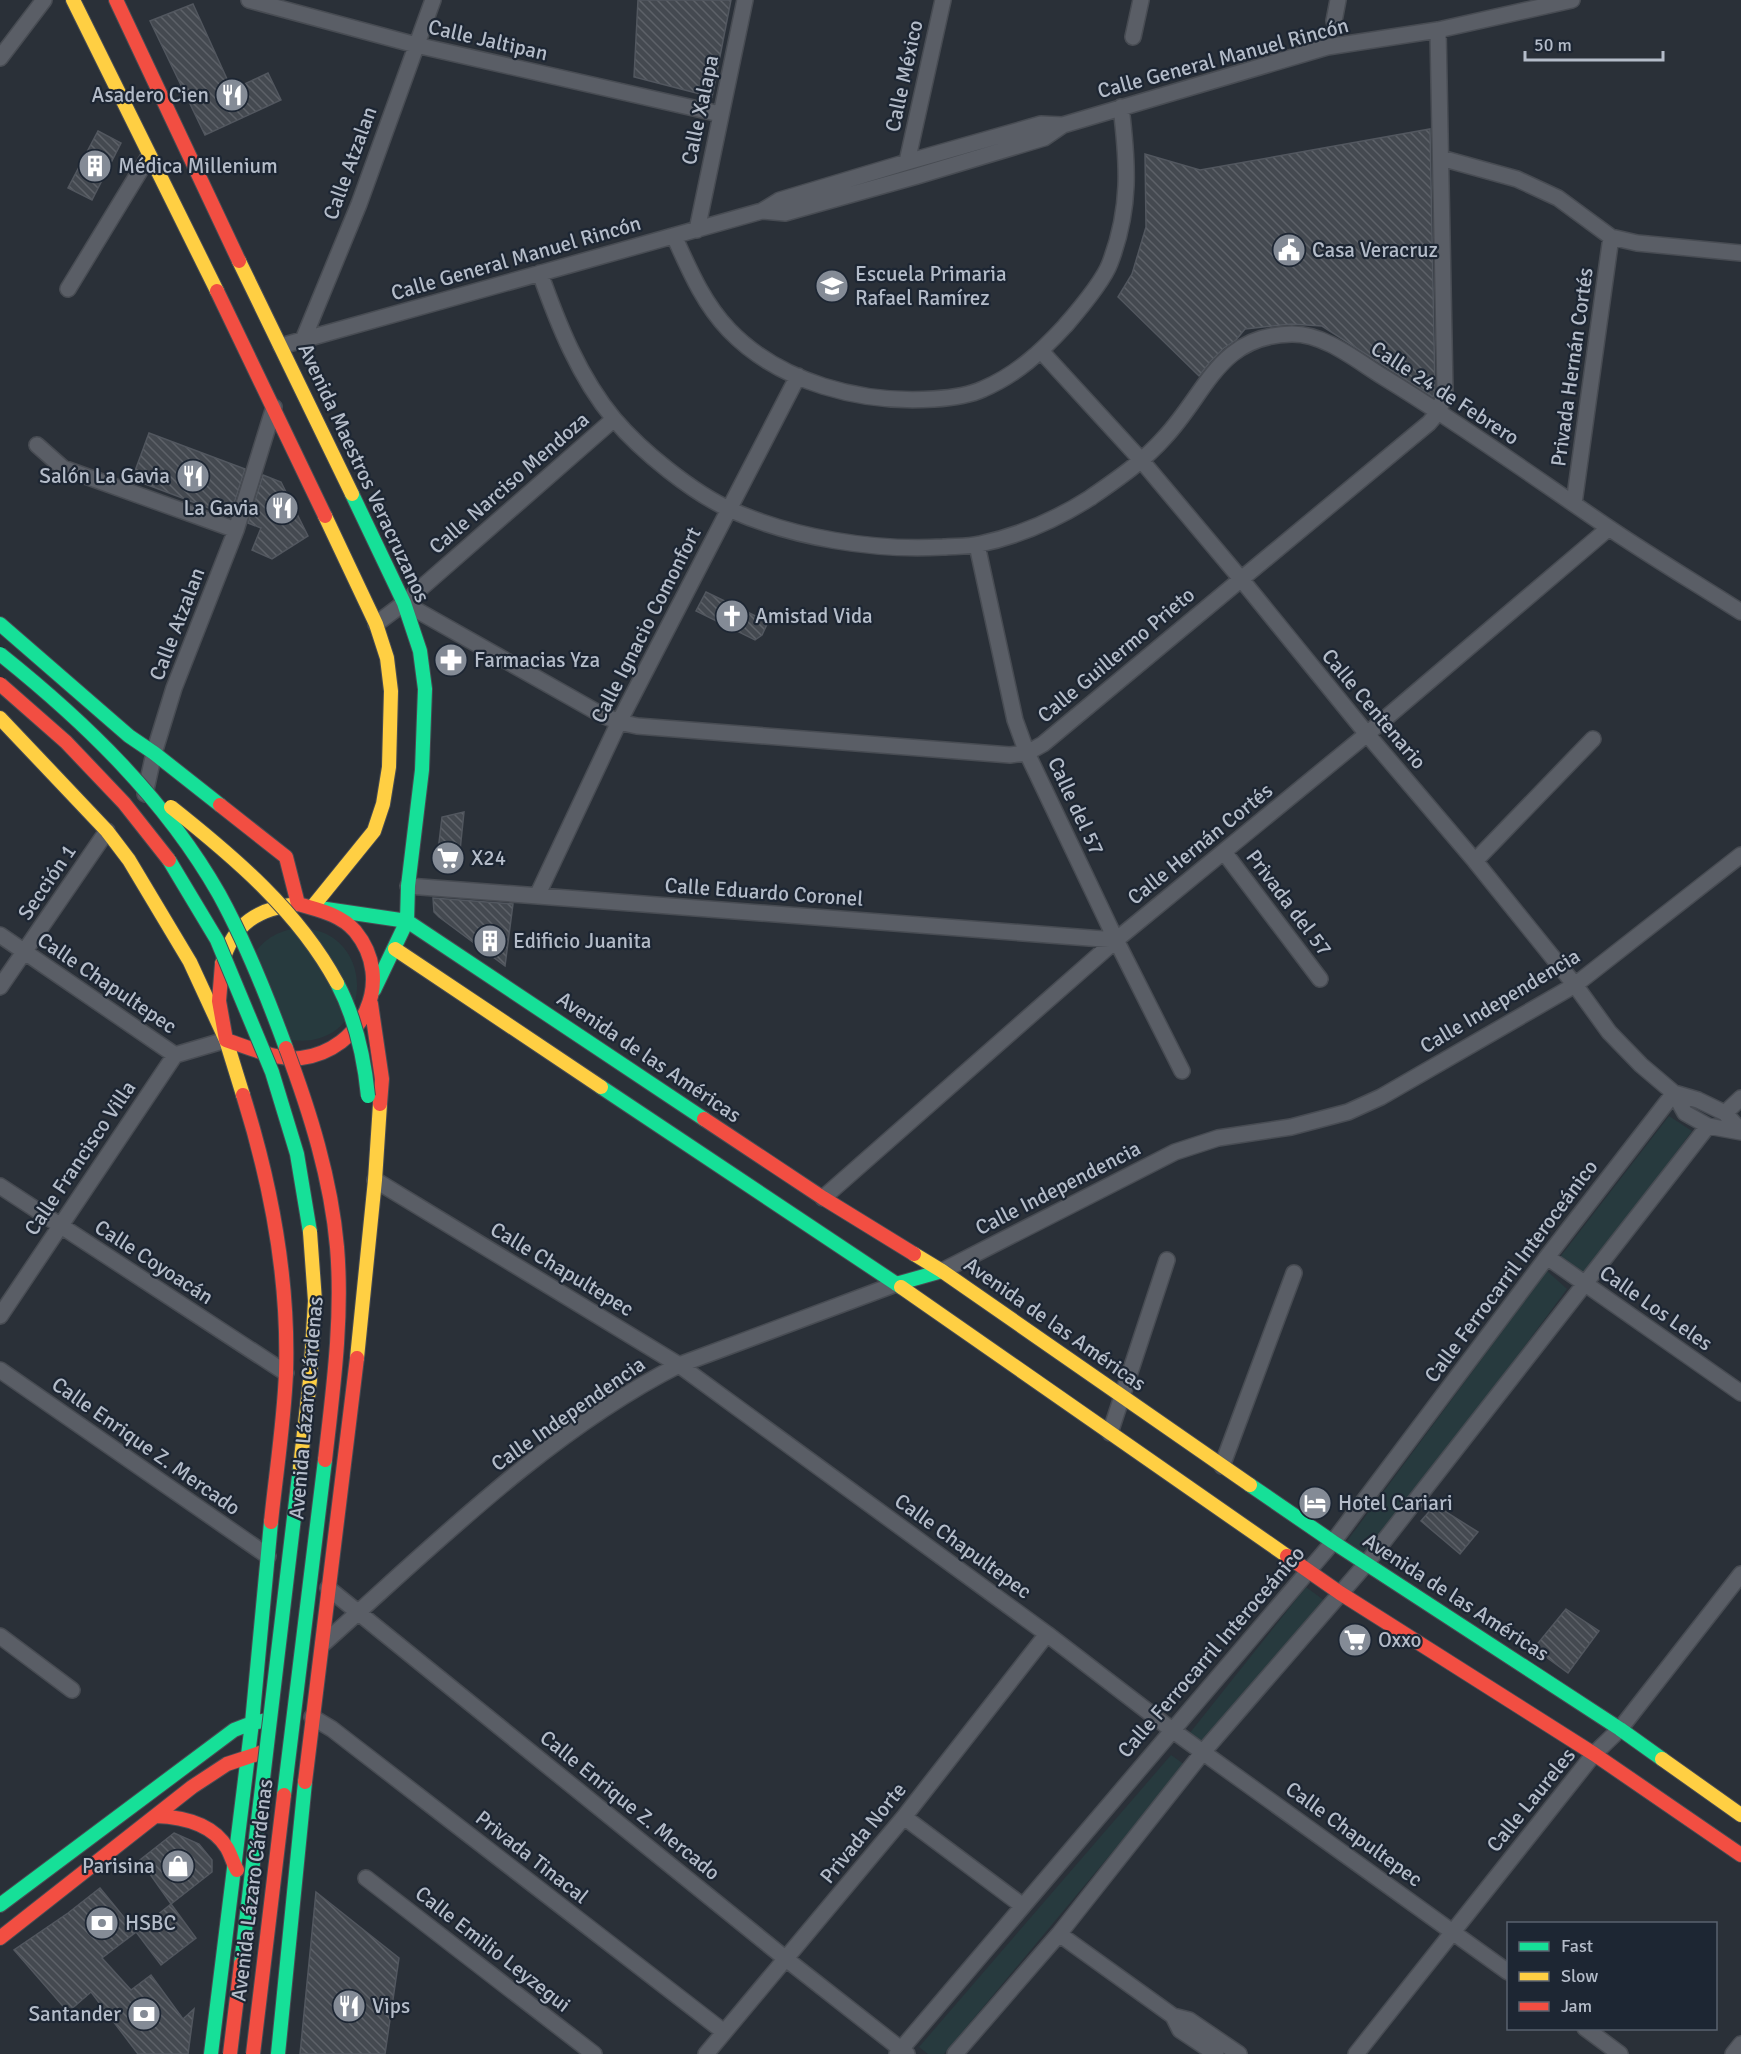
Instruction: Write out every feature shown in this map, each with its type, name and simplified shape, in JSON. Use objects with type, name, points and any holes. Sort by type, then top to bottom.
[{"type":"main road","points":[[73,0],[274,407],[376,624],[387,658],[391,691],[389,767],[384,804],[374,831],[320,907]]},
{"type":"main road","name":"Avenida Maestros Veracruzanos","points":[[116,0],[185,149],[404,603],[420,651],[425,689],[422,770],[408,886],[407,921],[372,997]]},
{"type":"main road","points":[[0,624],[129,736],[286,857],[298,904]]},
{"type":"main road","name":"Avenida Lázaro Cárdenas","points":[[0,654],[82,724],[139,782],[196,856],[240,934],[294,1064],[318,1147],[335,1228],[339,1302],[334,1382],[253,2054]]},
{"type":"main road","name":"Avenida Lázaro Cárdenas","points":[[0,684],[66,742],[124,803],[176,868],[211,930],[272,1072],[297,1154],[310,1230],[315,1301],[310,1380],[230,2054]]},
{"type":"main road","points":[[0,718],[92,812],[107,831],[134,851],[226,1040],[269,1053],[300,1058],[331,1050],[356,1031],[372,997]]},
{"type":"main road","points":[[92,812],[113,801],[127,783],[134,760],[129,736]]},
{"type":"main road","points":[[139,782],[217,844],[283,909],[312,942],[341,989],[361,1045],[368,1096],[353,1297],[356,1371]]},
{"type":"main road","points":[[134,851],[144,834],[184,807],[217,803]]},
{"type":"main road","points":[[211,2054],[249,1755],[286,1373],[285,1300],[278,1235],[255,1135],[219,1015],[219,980],[223,956],[234,935],[252,918],[274,907],[298,904],[320,907],[348,922],[364,942],[373,965],[372,997],[382,1079],[375,1180],[356,1371],[312,1717],[278,2054]]},
{"type":"main road","name":"Avenida de las Américas","points":[[320,907],[407,921],[823,1198],[942,1271],[1333,1542],[1620,1729],[1741,1815]]},
{"type":"main road","points":[[395,949],[896,1284],[1340,1593],[1594,1754],[1741,1855]]},
{"type":"main road","name":"Calle Independencia","points":[[896,1284],[942,1271]]},
{"type":"main road","points":[[0,1905],[234,1730],[252,1723],[284,1717],[312,1717]]},
{"type":"main road","points":[[0,1938],[192,1787],[227,1764],[249,1755],[278,1748],[309,1747]]},
{"type":"main road","points":[[156,1816],[176,1816],[196,1821],[214,1833],[227,1848],[235,1868],[247,1879],[263,1885],[280,1884],[295,1877]]},
{"type":"main road","points":[[231,1901],[247,1892],[264,1891],[280,1898],[292,1911]]},
{"type":"street","points":[[0,58],[44,0]]},
{"type":"street","name":"Calle Jaltipan","points":[[249,0],[416,45],[720,114]]},
{"type":"street","name":"Calle Atzalan","points":[[303,340],[359,204],[433,0]]},
{"type":"street","name":"Calle Xalapa","points":[[697,230],[744,0]]},
{"type":"street","name":"Calle México","points":[[907,162],[943,0]]},
{"type":"street","points":[[1133,38],[1141,0]]},
{"type":"street","points":[[1334,21],[1338,0]]},
{"type":"street","name":"Calle General Manuel Rincón","points":[[762,211],[786,213],[917,176],[1044,138],[1063,125],[1327,47],[1438,30],[1505,7],[1572,0]]},
{"type":"street","points":[[1438,30],[1445,392],[1439,411]]},
{"type":"street","points":[[674,236],[702,295],[729,330],[763,358],[798,376],[834,389],[868,396],[908,400],[952,398],[981,390],[1013,373],[1041,351],[1078,312],[1109,266],[1122,228],[1127,192],[1127,156],[1121,107]]},
{"type":"street","name":"Calle General Manuel Rincón","points":[[281,346],[697,230],[762,211],[780,200],[1041,124],[1063,125]]},
{"type":"street","points":[[68,289],[149,156]]},
{"type":"street","points":[[1442,158],[1517,179],[1548,193],[1611,237],[1636,243],[1741,253]]},
{"type":"street","name":"Privada Hernán Cortés","points":[[1574,503],[1611,237]]},
{"type":"street","name":"Calle 24 de Febrero","points":[[540,273],[558,322],[595,392],[614,418],[646,451],[689,485],[730,510],[790,530],[855,544],[925,548],[977,545],[1028,531],[1087,500],[1141,460],[1166,437],[1228,356],[1246,343],[1268,336],[1294,334],[1318,338],[1439,411],[1609,528],[1741,612]]},
{"type":"street","name":"Calle Centenario","points":[[1041,351],[1141,460],[1241,579],[1367,734],[1475,861],[1575,985],[1609,1032],[1641,1065],[1674,1093],[1685,1113],[1708,1126],[1741,1132]]},
{"type":"street","name":"Calle Ignacio Comonfort","points":[[537,896],[619,722],[798,376]]},
{"type":"street","name":"Calle Atzalan","points":[[134,851],[154,753],[174,688],[236,530],[274,407]]},
{"type":"street","name":"Calle Guillermo Prieto","points":[[1027,753],[1043,744],[1429,423],[1439,411]]},
{"type":"street","name":"Calle Narciso Mendoza","points":[[376,624],[404,603],[614,418]]},
{"type":"street","points":[[38,445],[63,468],[236,530]]},
{"type":"street","name":"Calle Hernán Cortés","points":[[823,1198],[1116,940],[1367,734],[1609,528]]},
{"type":"street","name":"Calle del 57","points":[[977,545],[1016,720],[1027,753],[1116,940]]},
{"type":"street","points":[[404,603],[602,715],[619,722],[637,726],[1010,754],[1027,753]]},
{"type":"street","points":[[1475,861],[1593,739]]},
{"type":"street","name":"Sección 1","points":[[0,987],[107,831]]},
{"type":"street","name":"Privada del 57","points":[[1224,852],[1320,979]]},
{"type":"street","name":"Calle Independencia","points":[[942,1271],[1175,1152],[1218,1138],[1291,1127],[1348,1112],[1381,1097],[1575,985],[1741,855]]},
{"type":"street","name":"Calle Eduardo Coronel","points":[[408,886],[1116,940]]},
{"type":"street","name":"Calle Chapultepec","points":[[0,936],[175,1055],[226,1040]]},
{"type":"street","points":[[1116,940],[1182,1071]]},
{"type":"street","name":"Calle Francisco Villa","points":[[0,1316],[175,1055]]},
{"type":"street","name":"Calle Centenario","points":[[1674,1093],[1698,1100],[1725,1113],[1741,1132]]},
{"type":"street","name":"Calle Ferrocarril Interoceánico","points":[[902,2052],[1023,1906],[1333,1542],[1547,1257],[1674,1093]]},
{"type":"street","points":[[1725,1113],[1741,1098]]},
{"type":"street","points":[[955,2054],[1059,1934],[1203,1752],[1366,1564],[1708,1126]]},
{"type":"street","name":"Calle Chapultepec","points":[[375,1180],[679,1365],[1047,1634],[1172,1730],[1507,1971]]},
{"type":"street","name":"Calle Coyoacán","points":[[0,1186],[286,1373]]},
{"type":"street","name":"Calle Los Leles","points":[[1547,1257],[1741,1393]]},
{"type":"street","points":[[1110,1433],[1167,1260]]},
{"type":"street","points":[[1222,1466],[1294,1273]]},
{"type":"street","name":"Calle Independencia","points":[[321,1646],[504,1484],[579,1427],[646,1382],[679,1365],[896,1284]]},
{"type":"street","name":"Calle Enrique Z. Mercado","points":[[0,1370],[268,1556]]},
{"type":"street","name":"Calle Laureles","points":[[1356,2054],[1594,1754],[1620,1729],[1741,1574]]},
{"type":"street","name":"Calle Enrique Z. Mercado","points":[[328,1588],[902,2052]]},
{"type":"street","name":"Privada Norte","points":[[706,2054],[904,1817],[1047,1634]]},
{"type":"street","points":[[0,1636],[72,1690]]},
{"type":"street","name":"Privada Tinacal","points":[[312,1717],[332,1729],[724,2032]]},
{"type":"street","points":[[904,1817],[1023,1906]]},
{"type":"street","name":"Calle Emilio Leyzegui","points":[[366,1878],[594,2054]]},
{"type":"street","points":[[1059,1934],[1173,2016],[1190,2020],[1239,2054]]},
{"type":"street","points":[[1173,2016],[1180,2030],[1216,2054]]},
{"type":"street","points":[[1588,2030],[1620,2054]]},
{"type":"street","points":[[1733,2054],[1741,2044]]},
{"type":"green space","points":[[295,928],[326,934],[343,946],[356,975],[357,990],[354,1006],[346,1019],[335,1031],[311,1040],[284,1039],[249,960],[268,939]]},
{"type":"green space","points":[[1669,1116],[1692,1131],[1585,1276],[1560,1257]]},
{"type":"green space","points":[[1547,1271],[1567,1289],[1368,1557],[1347,1541]]},
{"type":"green space","points":[[1306,1587],[1329,1604],[1213,1752],[1189,1734]]},
{"type":"green space","points":[[1171,1755],[1185,1765],[944,2054],[928,2054],[919,2047]]},
{"type":"building","points":[[638,0],[731,0],[712,97],[634,77]]},
{"type":"building","name":"Asadero Cien","points":[[193,4],[232,90],[268,73],[281,100],[205,135],[150,21]]},
{"type":"building","name":"Casa Veracruz","points":[[1430,129],[1435,391],[1433,397],[1322,326],[1291,324],[1245,329],[1236,340],[1210,362],[1199,376],[1118,297],[1132,274],[1146,227],[1145,154],[1200,170]]},
{"type":"building","name":"Médica Millenium","points":[[98,131],[121,143],[92,200],[68,188]]},
{"type":"building","name":"Salón La Gavia","points":[[149,433],[245,469],[230,516],[132,479]]},
{"type":"building","name":"La Gavia","points":[[263,475],[281,482],[308,536],[272,559],[252,550],[261,528],[248,523]]},
{"type":"building","name":"Amistad Vida","points":[[706,592],[768,622],[762,635],[755,640],[696,611]]},
{"type":"building","points":[[464,812],[458,870],[436,868],[442,817]]},
{"type":"building","name":"Edificio Juanita","points":[[433,898],[513,904],[505,966],[439,917],[434,912]]},
{"type":"building","points":[[1435,1505],[1478,1532],[1460,1554],[1421,1521]]},
{"type":"building","points":[[1566,1609],[1599,1631],[1568,1673],[1534,1648]]},
{"type":"building","name":"Parisina","points":[[174,1833],[199,1844],[212,1860],[212,1872],[171,1904],[140,1860]]},
{"type":"building","points":[[100,1888],[136,1932],[102,1958],[131,1990],[151,1975],[183,2019],[194,2009],[188,2054],[138,2054],[91,1992],[68,2012],[14,1950]]},
{"type":"building","name":"Vips","points":[[316,1892],[399,1958],[385,2054],[300,2054]]},
{"type":"building","points":[[171,1904],[196,1938],[161,1965],[136,1932]]},
{"type":"traffic: fast","points":[[352,494],[404,603],[420,651],[425,689],[422,770],[408,886],[407,921],[374,990]]},
{"type":"traffic: fast","points":[[0,624],[129,736],[220,805]]},
{"type":"traffic: fast","points":[[0,654],[62,707],[121,764],[174,826],[198,859],[238,931],[256,970],[286,1048]]},
{"type":"traffic: fast","points":[[169,860],[217,940],[272,1072],[297,1154],[310,1232]]},
{"type":"traffic: fast","points":[[326,909],[407,921],[704,1119]]},
{"type":"traffic: fast","points":[[337,983],[358,1038],[368,1096]]},
{"type":"traffic: fast","points":[[601,1087],[901,1287]]},
{"type":"traffic: fast","points":[[896,1284],[942,1271]]},
{"type":"traffic: fast","points":[[284,1795],[325,1460]]},
{"type":"traffic: fast","points":[[241,1964],[300,1467]]},
{"type":"traffic: fast","points":[[1250,1485],[1662,1759]]},
{"type":"traffic: fast","points":[[211,2054],[252,1723],[271,1522]]},
{"type":"traffic: fast","points":[[0,1905],[234,1730],[268,1720]]},
{"type":"traffic: fast","points":[[278,2054],[305,1782]]},
{"type":"traffic: slow","points":[[73,0],[217,291]]},
{"type":"traffic: slow","points":[[239,261],[352,494]]},
{"type":"traffic: slow","points":[[314,905],[374,831],[383,804],[389,767],[391,691],[387,658],[376,624],[325,516]]},
{"type":"traffic: slow","points":[[0,718],[107,831],[129,860],[190,962],[226,1040],[243,1095]]},
{"type":"traffic: slow","points":[[171,807],[218,845],[284,909],[321,957],[337,983]]},
{"type":"traffic: slow","points":[[222,964],[233,938],[250,920],[271,909],[298,904]]},
{"type":"traffic: slow","points":[[395,949],[601,1087]]},
{"type":"traffic: slow","points":[[357,1358],[375,1180],[380,1104]]},
{"type":"traffic: slow","points":[[300,1467],[310,1380],[315,1301],[310,1232]]},
{"type":"traffic: slow","points":[[914,1254],[942,1271],[1250,1485]]},
{"type":"traffic: slow","points":[[901,1287],[1287,1556]]},
{"type":"traffic: slow","points":[[1662,1759],[1741,1815]]},
{"type":"traffic: jam","points":[[116,0],[239,261]]},
{"type":"traffic: jam","points":[[217,291],[325,516]]},
{"type":"traffic: jam","points":[[0,684],[66,742],[124,803],[169,860]]},
{"type":"traffic: jam","points":[[220,805],[286,857],[298,904]]},
{"type":"traffic: jam","points":[[222,964],[219,1001],[226,1040],[263,1053],[292,1058],[323,1052],[341,1042],[356,1027],[366,1010],[372,991],[372,971],[367,950],[355,931],[343,920],[298,904]]},
{"type":"traffic: jam","points":[[371,1004],[382,1079],[380,1104]]},
{"type":"traffic: jam","points":[[286,1048],[325,1171],[337,1247],[338,1327],[325,1460]]},
{"type":"traffic: jam","points":[[243,1095],[270,1197],[284,1302],[285,1391],[271,1522]]},
{"type":"traffic: jam","points":[[704,1119],[823,1198],[914,1254]]},
{"type":"traffic: jam","points":[[305,1782],[357,1358]]},
{"type":"traffic: jam","points":[[1287,1556],[1340,1593],[1594,1754],[1741,1855]]},
{"type":"traffic: jam","points":[[0,1938],[192,1787],[227,1764],[263,1752]]},
{"type":"traffic: jam","points":[[253,2054],[284,1795]]},
{"type":"traffic: jam","points":[[156,1816],[186,1820],[205,1827],[221,1839],[237,1870]]},
{"type":"traffic: jam","points":[[230,2054],[241,1964]]},
{"type":"place","name":"Asadero Cien","points":[[232,95]]},
{"type":"place","name":"Médica Millenium","points":[[95,166]]},
{"type":"place","name":"Casa Veracruz","points":[[1289,250]]},
{"type":"place","name":"Escuela Primaria Rafael Ramírez","points":[[832,286]]},
{"type":"place","name":"Salón La Gavia","points":[[193,476]]},
{"type":"place","name":"La Gavia","points":[[282,508]]},
{"type":"place","name":"Amistad Vida","points":[[732,616]]},
{"type":"place","name":"Farmacias Yza","points":[[451,660]]},
{"type":"place","name":"X24","points":[[448,858]]},
{"type":"place","name":"Edificio Juanita","points":[[490,941]]},
{"type":"place","name":"Hotel Cariari","points":[[1315,1503]]},
{"type":"place","name":"Oxxo","points":[[1355,1640]]},
{"type":"place","name":"Parisina","points":[[178,1866]]},
{"type":"place","name":"HSBC","points":[[102,1923]]},
{"type":"place","name":"Vips","points":[[349,2006]]},
{"type":"place","name":"Santander","points":[[144,2014]]}]
